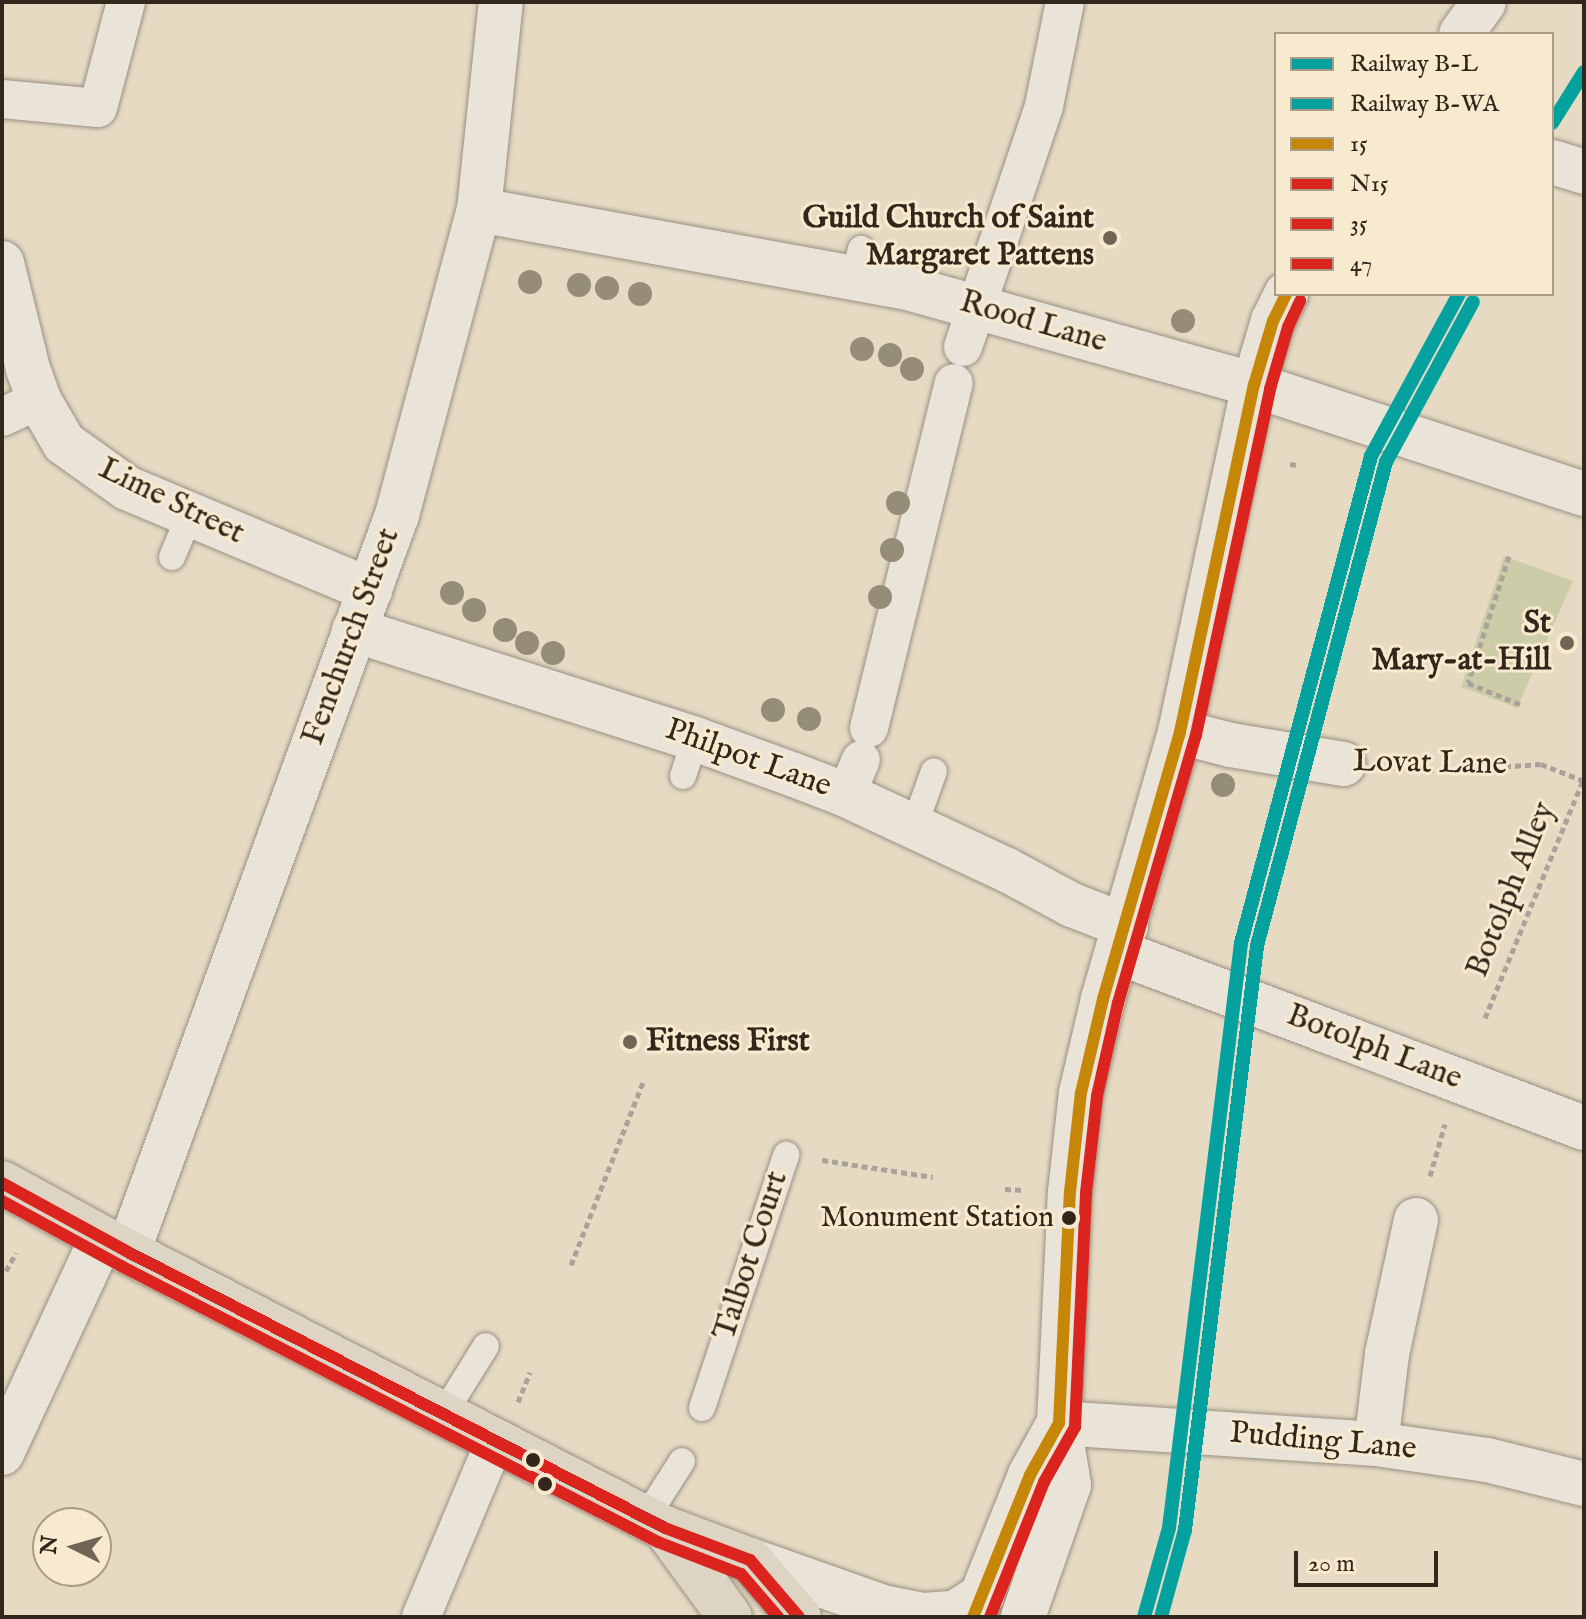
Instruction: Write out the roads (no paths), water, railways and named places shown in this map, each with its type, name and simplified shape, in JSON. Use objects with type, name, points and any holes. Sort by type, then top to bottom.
[{"type":"main road","points":[[2,1183],[443,1415],[656,1522],[750,1560],[799,1617]]},
{"type":"main road","points":[[656,1522],[730,1617]]},
{"type":"street","points":[[2,99],[98,108],[126,2]]},
{"type":"street","name":"Fenchurch Street","points":[[2,1453],[176,1129],[401,501],[479,210],[501,2]]},
{"type":"street","points":[[859,761],[965,346],[1044,106],[1065,2]]},
{"type":"street","points":[[1462,32],[1484,2]]},
{"type":"street","points":[[1554,163],[1584,172]]},
{"type":"street","name":"Rood Lane","points":[[479,210],[858,263],[965,346],[1254,385],[1584,494]]},
{"type":"street","name":"Lime Street","points":[[2,263],[20,409],[109,478],[189,517],[370,590]]},
{"type":"street","points":[[1023,1617],[1069,1485],[1059,1423],[1070,1192],[1081,1093],[1180,732],[1254,385],[1273,321],[1285,296]]},
{"type":"street","name":"Philpot Lane","points":[[354,630],[689,758],[859,761],[914,827],[1007,870],[1072,905],[1122,939]]},
{"type":"street","name":"Lovat Lane","points":[[1180,732],[1231,745],[1343,764]]},
{"type":"street","name":"Botolph Lane","points":[[1122,939],[1461,1081],[1584,1128]]},
{"type":"street","points":[[1376,1444],[1387,1354],[1416,1220]]},
{"type":"street","points":[[750,1560],[883,1607],[923,1615],[955,1613],[978,1606],[1030,1475],[1059,1423]]},
{"type":"street","name":"Pudding Lane","points":[[1059,1423],[1376,1444],[1487,1460],[1584,1484]]},
{"type":"street","points":[[421,1617],[495,1441]]},
{"type":"lane","points":[[172,557],[189,517]]},
{"type":"lane","points":[[914,827],[934,771]]},
{"type":"lane","name":"Talbot Court","points":[[702,1408],[786,1155]]},
{"type":"lane","points":[[443,1415],[486,1346]]},
{"type":"lane","points":[[656,1522],[682,1461]]},
{"type":"rail line","name":"B-L","points":[[1554,120],[1584,72]]},
{"type":"rail line","name":"B-L","points":[[1144,1617],[1169,1528],[1241,943],[1371,456],[1458,296]]},
{"type":"rail line","name":"B-WA","points":[[1161,1617],[1185,1530],[1257,946],[1386,462],[1473,302]]},
{"type":"place","name":"Guild Church of Saint Margaret Pattens","points":[[1110,238]]},
{"type":"place","name":"St Mary-at-Hill","points":[[1567,643]]},
{"type":"place","name":"Fitness First","points":[[630,1042]]},
{"type":"place","name":"Monument Station","points":[[1069,1218]]}]
